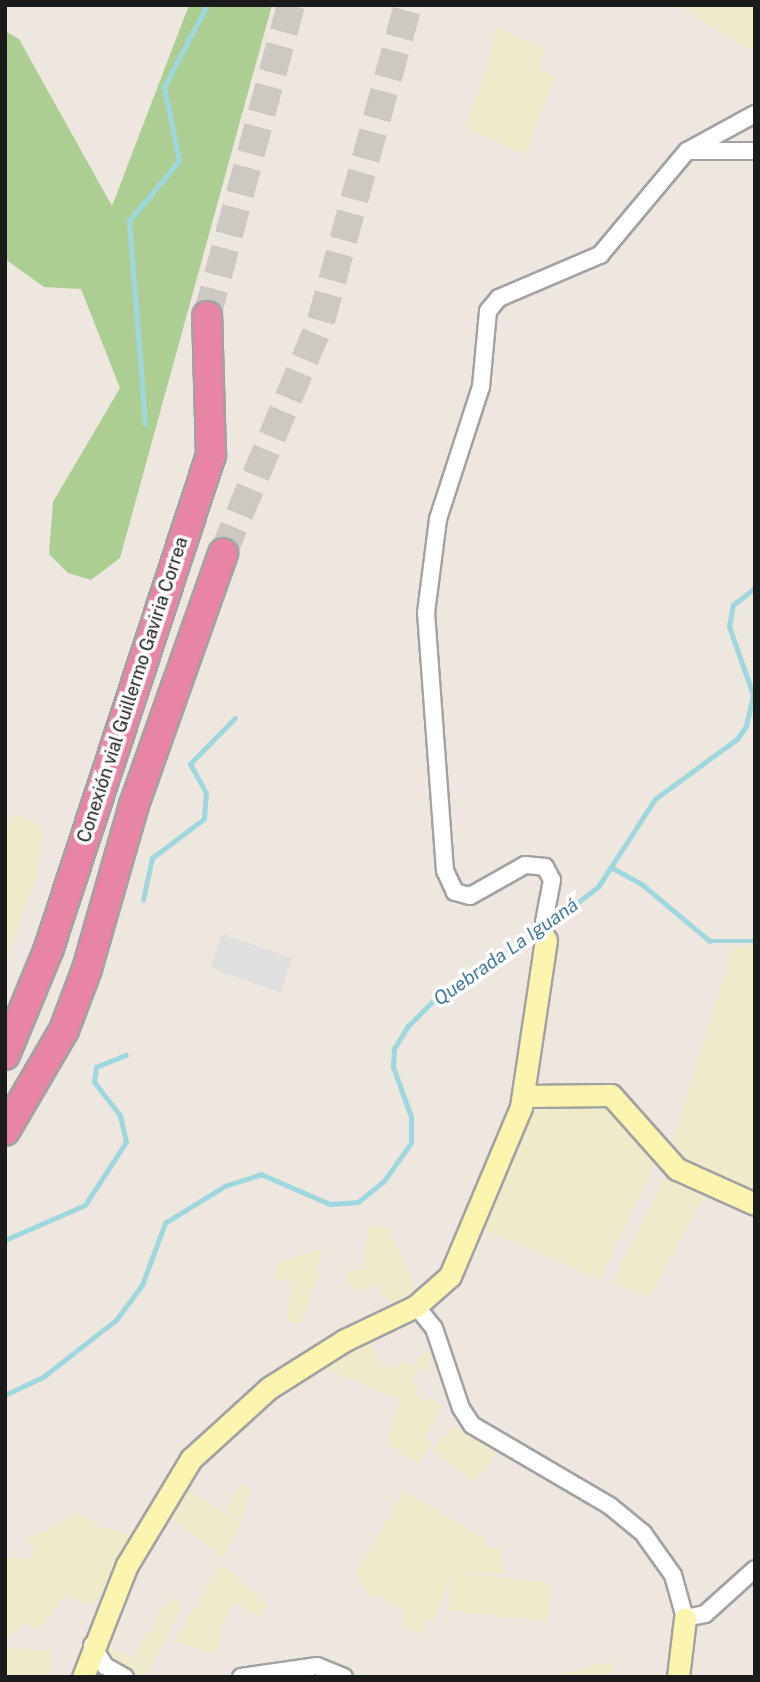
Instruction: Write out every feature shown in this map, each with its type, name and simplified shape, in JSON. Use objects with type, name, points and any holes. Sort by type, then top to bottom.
[{"type":"highway","name":"Conexión vial Guillermo Gaviria Correa","points":[[5,1055],[49,948],[211,454],[207,316]]},
{"type":"highway","name":"Conexión vial Guillermo Gaviria Correa","points":[[5,1131],[64,1030],[83,982],[134,805],[223,553]]},
{"type":"street","points":[[83,1677],[92,1645],[127,1566],[191,1459],[278,1382],[345,1340],[416,1306],[444,1284],[462,1253],[524,1096],[552,880],[540,865],[525,865],[470,896],[455,892],[448,884],[425,631],[435,531],[481,387],[487,318],[493,304],[600,256],[687,151],[755,114]]},
{"type":"street","points":[[687,151],[755,150]]},
{"type":"street","points":[[524,1096],[611,1095],[677,1169],[755,1204]]},
{"type":"street","points":[[416,1306],[434,1328],[461,1408],[472,1425],[610,1506],[643,1532],[673,1575],[685,1618],[678,1677]]},
{"type":"street","points":[[685,1618],[705,1614],[755,1569]]},
{"type":"street","points":[[92,1645],[105,1666],[125,1677]]},
{"type":"street","points":[[241,1677],[317,1667],[344,1677]]},
{"type":"shaded area","points":[[678,5],[755,5],[755,52],[727,37]]},
{"type":"shaded area","points":[[496,27],[545,49],[538,67],[554,77],[526,155],[465,127],[489,63]]},
{"type":"shaded area","points":[[15,814],[43,827],[37,875],[5,964],[5,832]]},
{"type":"shaded area","points":[[222,934],[292,958],[280,992],[210,968]]},
{"type":"shaded area","points":[[755,944],[755,1194],[669,1153],[733,948]]},
{"type":"shaded area","points":[[539,1104],[611,1104],[656,1162],[600,1279],[477,1227],[529,1113]]},
{"type":"shaded area","points":[[665,1176],[706,1194],[649,1297],[613,1283]]},
{"type":"shaded area","points":[[369,1225],[389,1228],[412,1279],[413,1293],[393,1304],[376,1286],[354,1290],[347,1277],[347,1270],[363,1269]]},
{"type":"shaded area","points":[[320,1249],[323,1254],[315,1268],[320,1273],[300,1324],[287,1321],[292,1283],[274,1279],[278,1262]]},
{"type":"shaded area","points":[[368,1340],[381,1363],[396,1371],[402,1362],[412,1367],[421,1354],[433,1351],[428,1372],[419,1367],[412,1380],[418,1385],[414,1394],[426,1403],[430,1397],[443,1407],[424,1438],[433,1444],[419,1463],[386,1444],[400,1400],[324,1368],[324,1362]]},
{"type":"shaded area","points":[[453,1427],[498,1452],[474,1482],[432,1450]]},
{"type":"shaded area","points":[[241,1484],[252,1491],[241,1520],[225,1510]]},
{"type":"shaded area","points":[[186,1489],[241,1523],[224,1559],[168,1516]]},
{"type":"shaded area","points":[[404,1491],[485,1539],[484,1546],[498,1548],[506,1574],[452,1571],[552,1584],[548,1622],[448,1610],[451,1573],[435,1621],[428,1619],[420,1635],[402,1628],[405,1611],[379,1597],[370,1598],[355,1574]]},
{"type":"shaded area","points":[[74,1511],[103,1528],[131,1534],[99,1598],[92,1604],[65,1596],[38,1630],[23,1623],[11,1637],[5,1636],[5,1557],[32,1559],[36,1549],[26,1542],[28,1538],[57,1527]]},
{"type":"shaded area","points":[[221,1564],[268,1605],[261,1618],[234,1601],[218,1633],[223,1636],[215,1654],[174,1642]]},
{"type":"shaded area","points":[[172,1598],[182,1605],[147,1676],[120,1670],[103,1656],[103,1639],[111,1625],[119,1623],[111,1649],[135,1659],[145,1634],[151,1633],[158,1614]]},
{"type":"shaded area","points":[[5,1647],[52,1651],[50,1677],[5,1677]]},
{"type":"shaded area","points":[[613,1662],[612,1677],[548,1677]]},
{"type":"green space","points":[[189,5],[272,5],[120,558],[91,580],[68,573],[49,554],[53,502],[120,388],[81,289],[44,287],[5,259],[5,31],[19,39],[112,206]]},
{"type":"waterway","points":[[145,424],[129,221],[179,161],[164,87],[207,5]]},
{"type":"waterway","name":"Quebrada La Iguaná","points":[[548,925],[598,887],[655,799],[737,739],[746,726],[753,695],[729,627],[733,605],[755,588]]},
{"type":"waterway","points":[[143,900],[152,858],[204,819],[206,793],[190,764],[235,718]]},
{"type":"waterway","points":[[611,867],[643,885],[710,941],[755,941]]},
{"type":"waterway","name":"Quebrada La Iguaná","points":[[5,1395],[43,1377],[116,1320],[142,1285],[165,1223],[225,1186],[261,1174],[330,1204],[358,1202],[384,1181],[411,1143],[411,1117],[393,1067],[394,1049],[407,1027],[443,991],[540,930]]},
{"type":"waterway","points":[[5,1240],[85,1205],[126,1142],[120,1116],[94,1082],[96,1067],[126,1055]]},
{"type":"tunnel","points":[[207,316],[291,5]]},
{"type":"tunnel","points":[[223,553],[321,321],[408,5]]}]
